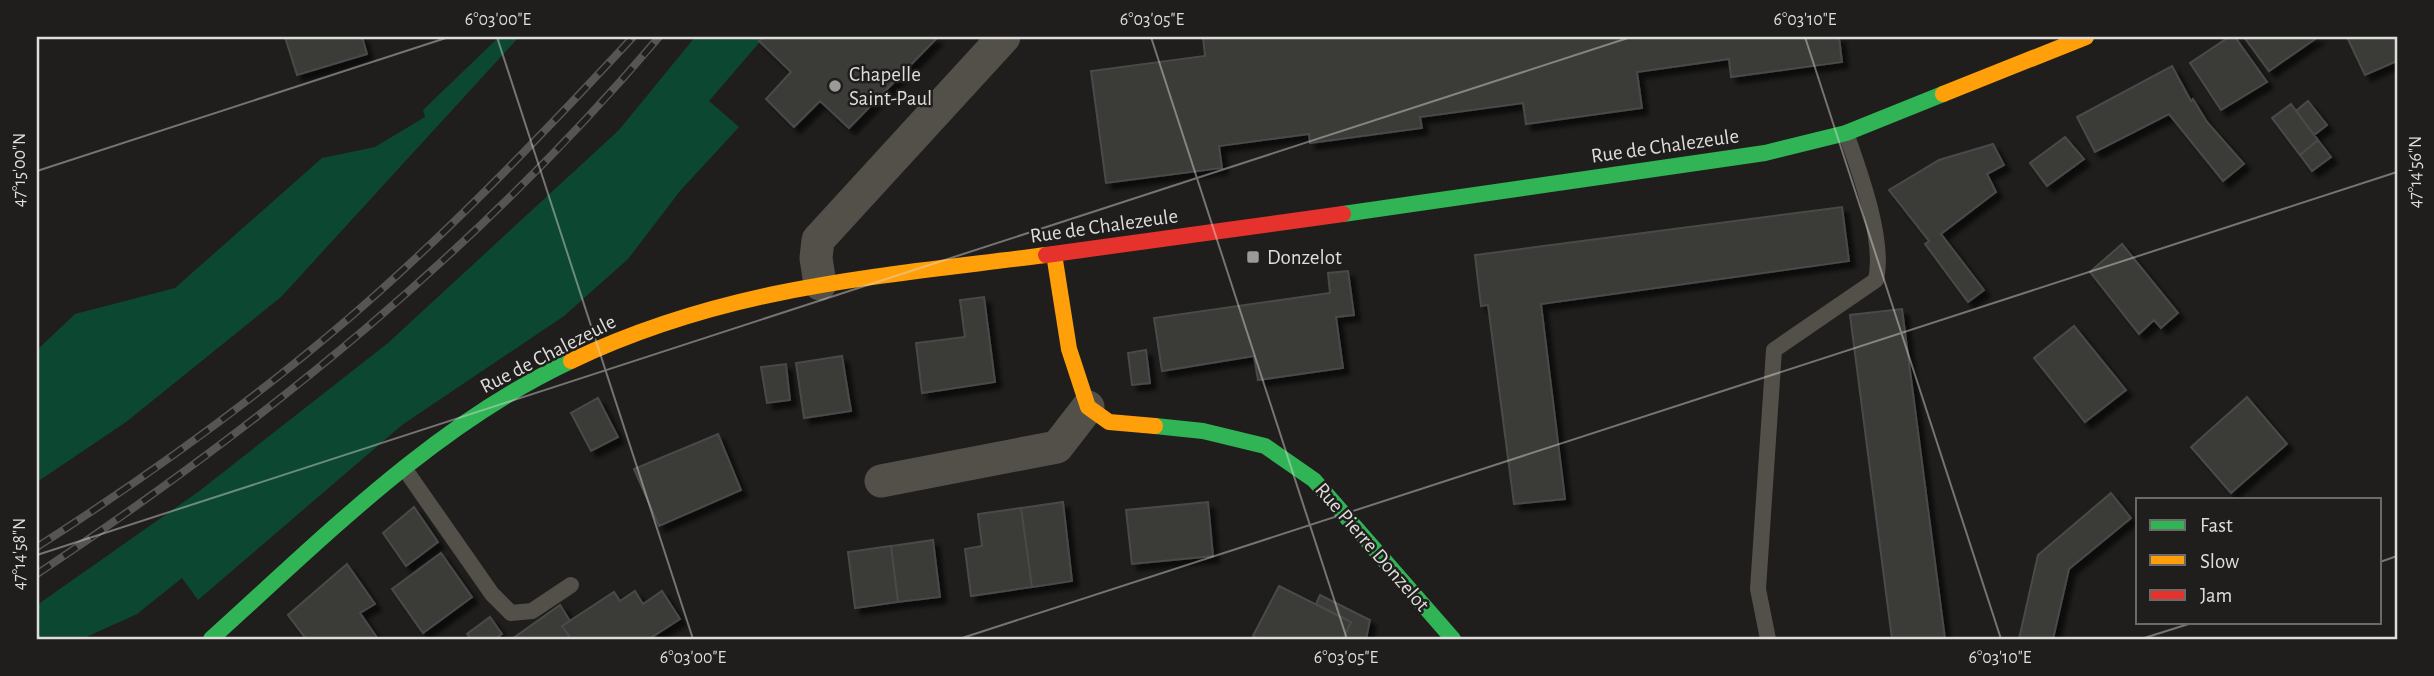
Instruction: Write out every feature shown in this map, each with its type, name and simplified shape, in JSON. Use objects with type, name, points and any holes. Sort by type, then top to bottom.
[{"type":"street","points":[[820,284],[816,258],[818,240],[1004,37]]},
{"type":"street","name":"Rue de Chalezeule","points":[[211,639],[404,468],[476,415],[621,337],[726,303],[820,284],[1054,254],[1765,153],[1846,133],[2029,48],[2086,37]]},
{"type":"street","points":[[881,481],[1058,447],[1088,407],[1069,349],[1054,254]]},
{"type":"street","name":"Rue Pierre Donzelot","points":[[1088,407],[1109,422],[1203,430],[1265,446],[1314,480],[1452,639]]},
{"type":"lane","points":[[1768,639],[1758,589],[1774,350],[1875,280],[1880,262],[1860,172],[1846,133]]},
{"type":"lane","points":[[404,468],[492,594],[511,612],[532,611],[571,586]]},
{"type":"green space","points":[[499,37],[519,37],[281,297],[126,422],[37,482],[37,350],[75,314],[175,288],[322,158],[375,147],[425,117],[423,110]]},
{"type":"green space","points":[[695,37],[764,37],[709,101],[739,127],[680,191],[628,259],[564,316],[402,425],[198,600],[182,578],[137,614],[82,639],[37,639],[37,605],[198,492],[388,343],[619,130]]},
{"type":"building","points":[[285,37],[362,37],[367,54],[297,75]]},
{"type":"building","name":"Chapelle Saint-Paul","points":[[764,37],[936,39],[849,128],[820,101],[794,127],[766,99],[791,72],[759,41]]},
{"type":"building","points":[[1203,37],[1839,37],[1842,62],[1731,77],[1729,59],[1637,72],[1642,108],[1526,124],[1523,103],[1420,117],[1422,128],[1310,143],[1309,134],[1219,146],[1222,168],[1106,183],[1091,71],[1205,56]]},
{"type":"building","points":[[2229,37],[2235,37],[2267,82],[2221,110],[2190,63]]},
{"type":"building","points":[[2244,37],[2318,37],[2269,71]]},
{"type":"building","points":[[2347,37],[2397,37],[2397,61],[2365,75]]},
{"type":"building","points":[[2172,66],[2191,101],[2193,99],[2207,122],[2244,164],[2223,181],[2169,114],[2095,152],[2077,117]]},
{"type":"building","points":[[2308,101],[2327,125],[2314,135],[2296,111]]},
{"type":"building","points":[[2291,104],[2318,140],[2300,155],[2272,118]]},
{"type":"building","points":[[2065,137],[2084,159],[2047,186],[2030,163]]},
{"type":"building","points":[[2318,140],[2331,157],[2312,171],[2300,155]]},
{"type":"building","points":[[1993,144],[2004,165],[1987,174],[1996,192],[1941,234],[1984,290],[1968,302],[1925,244],[1929,241],[1889,190],[1939,160]]},
{"type":"building","points":[[1842,207],[1849,261],[1541,304],[1565,499],[1514,504],[1488,305],[1481,306],[1475,255]]},
{"type":"building","points":[[2122,244],[2178,313],[2161,328],[2154,320],[2139,334],[2090,272]]},
{"type":"building","points":[[1348,271],[1354,315],[1336,317],[1343,368],[1258,380],[1254,356],[1162,371],[1154,318],[1330,293],[1328,273]]},
{"type":"building","points":[[984,297],[995,382],[922,393],[916,343],[965,337],[960,300]]},
{"type":"building","points":[[1902,309],[1945,639],[1892,639],[1850,315]]},
{"type":"building","points":[[2074,326],[2126,390],[2085,422],[2034,358]]},
{"type":"building","points":[[1146,350],[1150,383],[1132,385],[1128,353]]},
{"type":"building","points":[[842,356],[851,411],[804,418],[796,363]]},
{"type":"building","points":[[786,364],[790,400],[767,403],[761,367]]},
{"type":"building","points":[[2247,397],[2287,444],[2231,493],[2191,447]]},
{"type":"building","points":[[598,398],[618,437],[591,451],[571,413]]},
{"type":"building","points":[[718,434],[741,490],[659,526],[634,469]]},
{"type":"building","points":[[2111,493],[2131,518],[2069,569],[2053,639],[2019,639],[2038,555]]},
{"type":"building","points":[[1063,502],[1072,581],[1032,587],[1021,508]]},
{"type":"building","points":[[1208,502],[1213,556],[1132,564],[1126,510]]},
{"type":"building","points":[[414,507],[438,542],[406,566],[383,533]]},
{"type":"building","points":[[1021,508],[1032,587],[971,596],[965,549],[982,546],[978,514]]},
{"type":"building","points":[[933,540],[940,597],[898,602],[891,546]]},
{"type":"building","points":[[891,546],[898,602],[855,608],[848,552]]},
{"type":"building","points":[[441,553],[472,597],[423,633],[392,589]]},
{"type":"building","points":[[347,564],[375,604],[360,613],[378,639],[306,639],[288,615]]},
{"type":"building","points":[[1279,586],[1351,622],[1343,639],[1260,639],[1253,636]]},
{"type":"building","points":[[635,591],[643,604],[662,591],[680,619],[649,639],[571,639],[562,626],[614,592],[620,601]]},
{"type":"building","points":[[1320,595],[1370,620],[1366,639],[1343,639],[1351,622],[1316,604]]},
{"type":"building","points":[[560,605],[570,621],[562,626],[571,639],[512,639]]},
{"type":"building","points":[[490,617],[502,634],[495,639],[471,639],[467,634]]},
{"type":"railway","points":[[37,547],[196,439],[348,319],[494,182],[633,37]]},
{"type":"railway","points":[[37,574],[206,455],[367,327],[519,188],[659,37]]},
{"type":"traffic: fast","points":[[1343,214],[1765,153],[1846,133],[1943,94]]},
{"type":"traffic: fast","points":[[211,639],[381,486],[426,451],[521,387],[571,361]]},
{"type":"traffic: fast","points":[[1155,426],[1203,431],[1265,446],[1314,480],[1453,639]]},
{"type":"traffic: slow","points":[[1943,94],[2086,37]]},
{"type":"traffic: slow","points":[[1054,254],[1069,349],[1088,407],[1109,422],[1155,426]]},
{"type":"traffic: slow","points":[[571,361],[630,336],[746,300],[863,278],[1046,255]]},
{"type":"traffic: jam","points":[[1046,255],[1343,214]]},
{"type":"place","name":"Chapelle Saint-Paul","points":[[835,86]]},
{"type":"place","name":"Donzelot","points":[[1253,257]]}]
